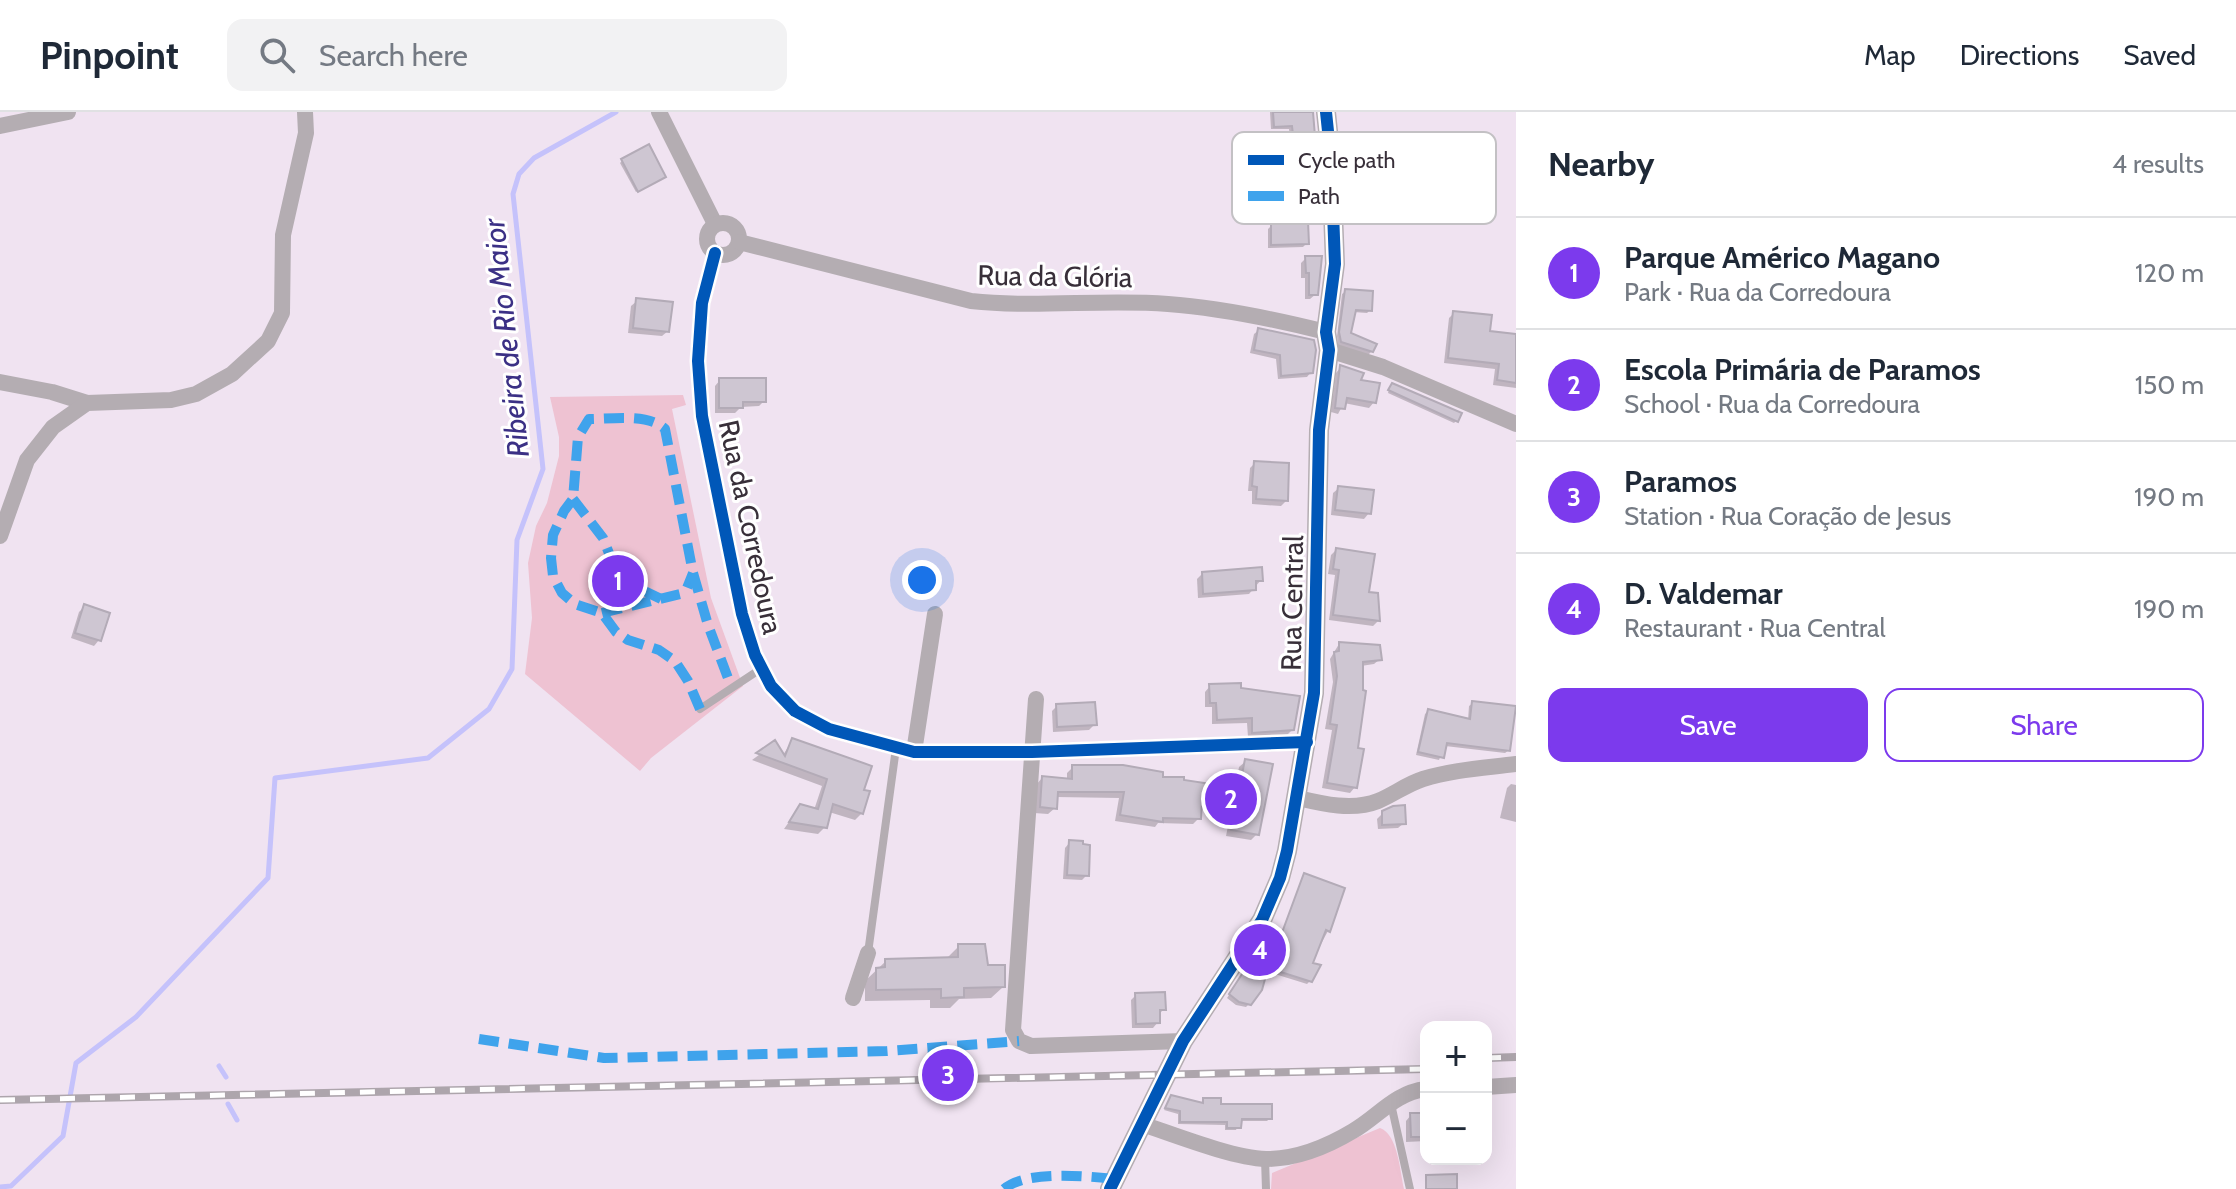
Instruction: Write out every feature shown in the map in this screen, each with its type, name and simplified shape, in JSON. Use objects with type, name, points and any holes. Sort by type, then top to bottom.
[{"type":"street","points":[[0,126],[68,112]]},
{"type":"street","points":[[0,382],[52,392],[87,403],[171,400],[196,394],[232,374],[268,341],[282,313],[283,235],[306,133],[305,112]]},
{"type":"street","points":[[659,112],[715,224]]},
{"type":"street","name":"Rua Central","points":[[1326,112],[1328,132]]},
{"type":"street","points":[[725,222],[735,227],[739,242],[730,253],[715,253],[706,241],[708,231],[715,224],[725,222]]},
{"type":"street","name":"Rua Central","points":[[1110,1189],[1183,1041],[1251,939],[1280,878],[1298,798],[1314,693],[1319,430],[1335,264],[1333,224]]},
{"type":"street","name":"Rua da Glória","points":[[739,242],[971,301],[1003,305],[1098,302],[1168,304],[1251,314],[1328,341],[1516,424]]},
{"type":"street","name":"Rua da Corredoura","points":[[715,253],[702,303],[698,361],[702,416],[742,614],[771,686],[795,711],[829,729],[914,752],[1032,752],[1307,742]]},
{"type":"street","points":[[0,536],[27,460],[53,427],[87,403]]},
{"type":"street","points":[[914,752],[935,614]]},
{"type":"street","points":[[1036,699],[1013,1030],[1019,1041],[1031,1046],[1183,1041]]},
{"type":"street","points":[[1298,798],[1334,805],[1375,802],[1422,779],[1516,764]]},
{"type":"street","points":[[853,998],[868,953]]},
{"type":"street","points":[[1492,1087],[1516,1085]]},
{"type":"street","points":[[1142,1124],[1220,1149],[1265,1159],[1297,1154],[1339,1139],[1357,1129],[1390,1101],[1420,1090]]},
{"type":"lane","points":[[700,709],[762,668]]},
{"type":"lane","points":[[868,953],[896,748]]},
{"type":"lane","points":[[1390,1101],[1410,1189]]},
{"type":"lane","points":[[1265,1159],[1266,1189]]},
{"type":"shaded area","points":[[683,395],[686,405],[672,409],[711,598],[743,686],[651,758],[640,771],[525,674],[532,618],[528,563],[536,526],[547,503],[559,456],[559,437],[550,397]]},
{"type":"shaded area","points":[[1380,1128],[1394,1145],[1404,1189],[1271,1189],[1272,1173]]},
{"type":"building","points":[[1273,112],[1313,112],[1315,132],[1293,132],[1292,126],[1274,127]]},
{"type":"building","points":[[649,144],[666,177],[638,192],[621,159]]},
{"type":"building","points":[[1271,224],[1308,224],[1309,244],[1271,245]]},
{"type":"building","points":[[1305,256],[1322,256],[1318,295],[1309,295]]},
{"type":"building","points":[[1345,289],[1373,291],[1372,311],[1356,310],[1351,333],[1377,344],[1373,352],[1341,342],[1339,332]]},
{"type":"building","points":[[636,298],[673,302],[669,332],[633,328]]},
{"type":"building","points":[[1453,311],[1492,315],[1490,331],[1516,334],[1516,383],[1497,380],[1499,364],[1448,358]]},
{"type":"building","points":[[1258,328],[1314,340],[1313,373],[1281,376],[1280,355],[1254,350]]},
{"type":"building","points":[[1340,365],[1364,373],[1361,380],[1380,383],[1376,403],[1347,398],[1345,409],[1335,408]]},
{"type":"building","points":[[719,378],[766,378],[766,402],[743,402],[743,408],[719,408]]},
{"type":"building","points":[[1392,383],[1462,413],[1458,422],[1388,390]]},
{"type":"building","points":[[1254,461],[1289,463],[1288,501],[1256,499],[1257,487],[1252,486]]},
{"type":"building","points":[[1338,486],[1374,490],[1371,514],[1335,510]]},
{"type":"building","points":[[1336,548],[1375,554],[1369,592],[1378,593],[1380,621],[1333,615],[1339,570],[1333,569]]},
{"type":"building","points":[[1262,567],[1263,581],[1256,581],[1256,590],[1203,594],[1202,572]]},
{"type":"building","points":[[84,604],[110,613],[101,641],[75,633]]},
{"type":"building","points":[[1339,642],[1380,645],[1382,660],[1363,662],[1363,690],[1366,691],[1358,748],[1364,749],[1357,788],[1327,783],[1337,725],[1330,724],[1337,676],[1334,652],[1339,651]]},
{"type":"building","points":[[1241,683],[1241,688],[1300,696],[1294,730],[1252,733],[1252,718],[1217,720],[1216,703],[1210,703],[1209,684]]},
{"type":"building","points":[[1472,701],[1516,706],[1510,751],[1447,743],[1444,758],[1418,752],[1428,709],[1470,719]]},
{"type":"building","points":[[1095,702],[1097,725],[1057,727],[1056,704]]},
{"type":"building","points":[[792,738],[872,766],[864,790],[870,791],[863,814],[833,804],[827,828],[789,822],[800,804],[818,809],[827,779],[756,753],[775,740],[785,756]]},
{"type":"building","points":[[1245,759],[1273,764],[1259,835],[1231,830],[1236,806],[1202,799],[1201,819],[1163,818],[1163,822],[1120,815],[1124,792],[1058,792],[1057,809],[1040,807],[1042,776],[1072,779],[1072,765],[1123,765],[1163,772],[1163,777],[1184,777],[1184,780],[1231,787],[1231,783],[1240,785]]},
{"type":"building","points":[[1405,805],[1406,824],[1382,825],[1382,811]]},
{"type":"building","points":[[1069,840],[1090,845],[1089,876],[1067,875]]},
{"type":"building","points":[[1304,873],[1345,888],[1330,932],[1326,930],[1313,963],[1321,965],[1312,982],[1268,968],[1262,990],[1251,1005],[1239,1002],[1229,994],[1261,945],[1269,948],[1274,936],[1280,938]]},
{"type":"building","points":[[958,944],[985,944],[988,965],[1005,965],[1005,987],[964,988],[964,997],[941,998],[941,989],[876,990],[876,968],[885,967],[885,959],[958,957]]},
{"type":"building","points":[[1165,992],[1166,1010],[1160,1010],[1160,1023],[1136,1024],[1135,993]]},
{"type":"building","points":[[958,1052],[959,1095],[934,1095],[932,1053]]},
{"type":"building","points":[[1171,1095],[1203,1103],[1203,1098],[1221,1098],[1221,1104],[1272,1104],[1272,1119],[1242,1119],[1241,1128],[1227,1128],[1227,1122],[1180,1122],[1180,1111],[1165,1108]]},
{"type":"building","points":[[1410,1113],[1420,1113],[1420,1137],[1411,1137]]},
{"type":"building","points":[[1457,1174],[1457,1189],[1426,1189],[1426,1175]]},
{"type":"waterway","name":"Ribeira de Rio Maior","points":[[0,1187],[11,1186],[63,1136],[76,1063],[136,1017],[268,878],[275,778],[428,758],[489,709],[512,669],[517,540],[543,469],[513,194],[519,174],[534,158],[616,112]]},
{"type":"waterway","points":[[219,1066],[226,1077]]},
{"type":"waterway","points":[[228,1104],[237,1120]]},
{"type":"railway","points":[[1492,1058],[1516,1057]]},
{"type":"railway","points":[[0,1100],[1420,1069]]},
{"type":"marked path","points":[[700,709],[675,661],[659,650],[628,640],[616,632],[602,613],[575,604],[562,593],[553,576],[553,535],[573,499],[578,437],[589,419],[639,419],[665,429],[693,573],[731,686]]},
{"type":"marked path","points":[[573,499],[603,538],[614,566],[624,581],[661,599]]},
{"type":"marked path","points":[[602,613],[680,594],[687,588],[693,573]]},
{"type":"marked path","points":[[479,1039],[604,1058],[887,1051],[1019,1041]]},
{"type":"marked path","points":[[1004,1189],[1014,1183],[1041,1177],[1114,1179]]},
{"type":"cycle path","points":[[1326,112],[1328,132]]},
{"type":"cycle path","points":[[1110,1189],[1183,1041],[1262,920],[1280,878],[1287,851],[1314,693],[1319,430],[1329,350],[1326,332],[1335,264],[1333,224]]},
{"type":"cycle path","points":[[715,253],[702,303],[698,361],[702,416],[742,614],[755,655],[771,686],[795,711],[829,729],[914,752],[1032,752],[1307,742]]},
{"type":"place","name":"Parque Américo Magano","points":[[618,581]]},
{"type":"place","name":"Escola Primária de Paramos","points":[[1231,799]]},
{"type":"place","name":"D. Valdemar","points":[[1260,950]]},
{"type":"place","name":"Paramos","points":[[948,1075]]}]
